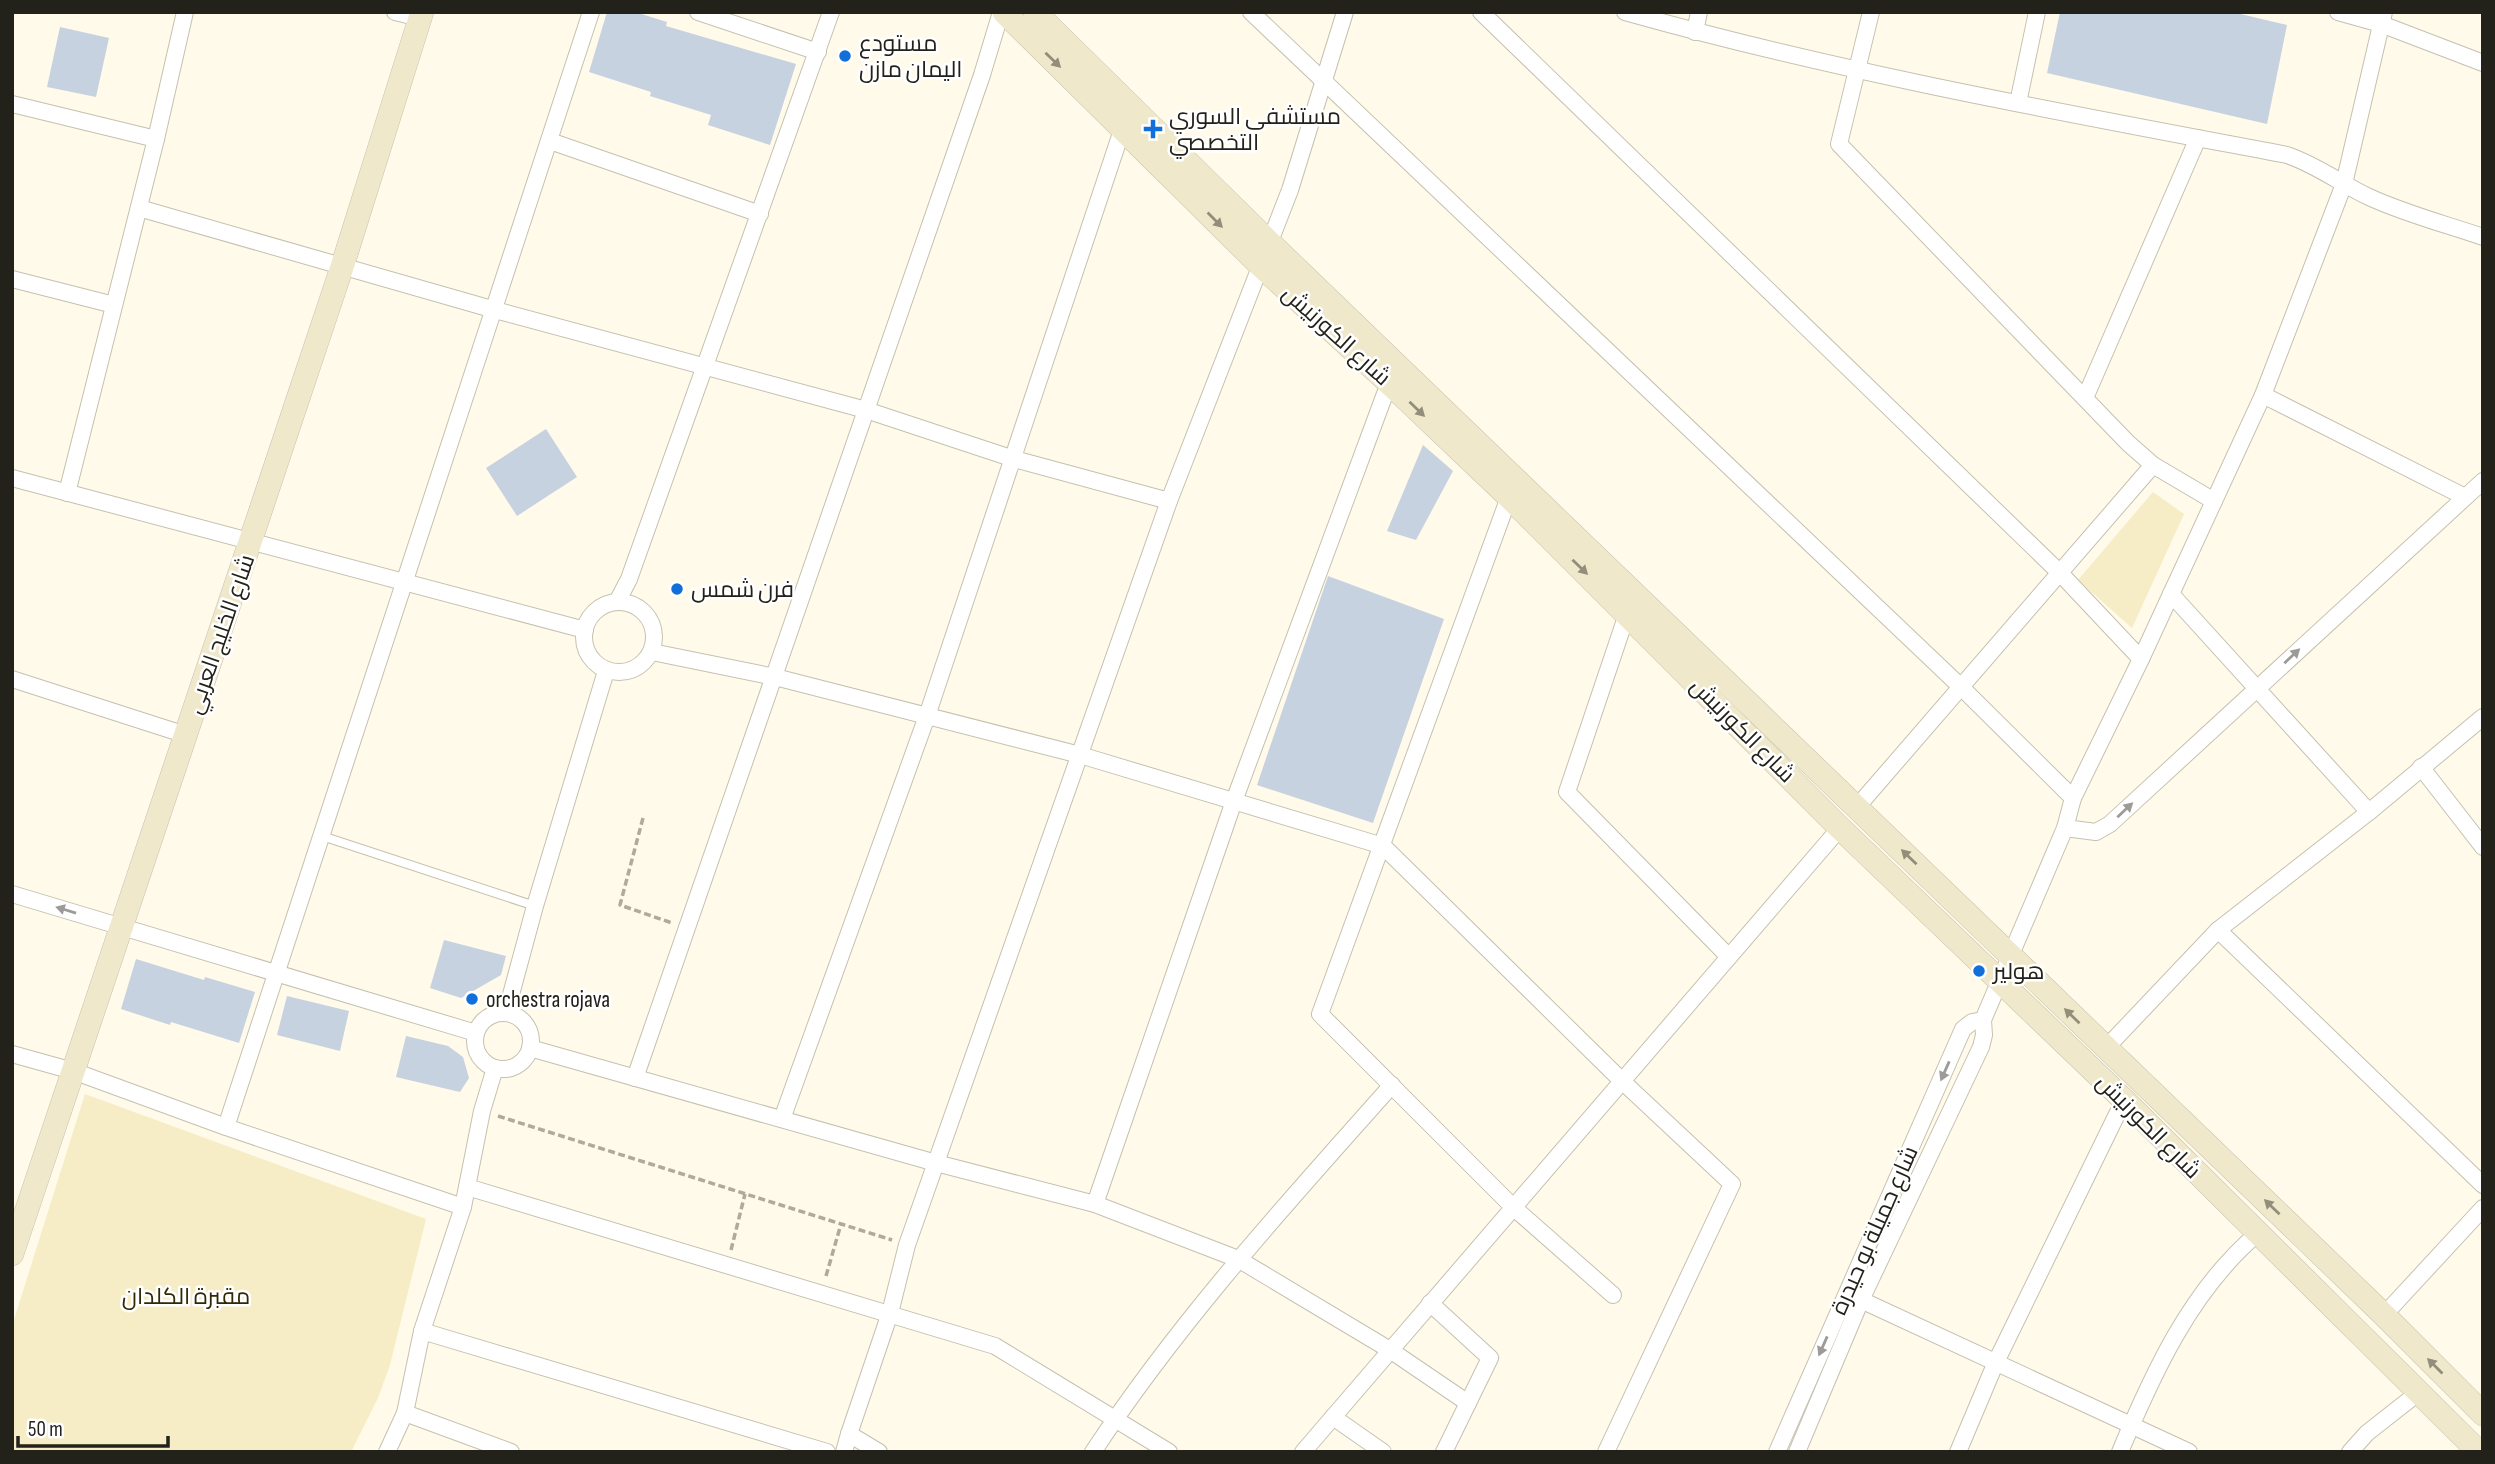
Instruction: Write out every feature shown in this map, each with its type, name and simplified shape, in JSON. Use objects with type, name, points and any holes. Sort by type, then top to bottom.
[{"type":"street","points":[[67,493],[185,12]]},
{"type":"street","points":[[395,12],[421,15]]},
{"type":"street","points":[[226,1127],[551,141],[591,12]]},
{"type":"street","points":[[698,12],[818,52]]},
{"type":"street","points":[[617,602],[629,579],[831,12]]},
{"type":"street","points":[[635,1078],[1003,12]]},
{"type":"street","name":"شارع الكورنيش","points":[[1003,12],[1123,127],[1261,266],[1390,383],[1509,497],[1840,828],[2124,1100],[2479,1452]]},
{"type":"street","name":"شارع الكورنيش","points":[[1035,12],[1270,243],[2384,1315],[2483,1414]]},
{"type":"street","points":[[1251,12],[1961,687],[2073,798]]},
{"type":"street","points":[[844,1452],[890,1313],[907,1245],[1169,501],[1270,243],[1325,82],[1345,12]]},
{"type":"street","points":[[1481,12],[2060,573],[2141,659]]},
{"type":"street","points":[[1625,12],[1695,32],[1857,70],[2287,155],[2307,161],[2344,184],[2391,206],[2483,237]]},
{"type":"street","points":[[1695,32],[1699,12]]},
{"type":"street","points":[[1871,12],[1839,144],[2128,443],[2153,465],[2214,501]]},
{"type":"street","points":[[2018,103],[2036,12]]},
{"type":"street","points":[[2338,12],[2383,18],[2483,63]]},
{"type":"street","name":"شارع الخليج العربي","points":[[12,1254],[342,267],[421,15]]},
{"type":"street","points":[[1797,1452],[1861,1300],[1981,1046],[1983,1020],[2065,828],[2073,798],[2141,659],[2263,395],[2344,184],[2383,18]]},
{"type":"street","points":[[12,104],[156,139]]},
{"type":"street","points":[[782,1119],[927,716],[1123,127]]},
{"type":"street","points":[[2085,398],[2198,138]]},
{"type":"street","points":[[551,141],[760,214]]},
{"type":"street","points":[[139,208],[495,310],[866,410],[1014,458],[1169,501]]},
{"type":"street","points":[[12,279],[114,305]]},
{"type":"street","points":[[1095,1204],[1234,801],[1390,383]]},
{"type":"street","points":[[2263,395],[2465,497]]},
{"type":"street","points":[[1857,807],[2153,465]]},
{"type":"street","points":[[12,478],[585,631]]},
{"type":"street","points":[[2065,828],[2095,832],[2110,824],[2483,481]]},
{"type":"street","points":[[1509,497],[1320,1014],[1513,1207],[1613,1295]]},
{"type":"street","points":[[2171,594],[2369,812]]},
{"type":"street","points":[[617,602],[640,608],[654,628],[652,652],[638,668],[628,672],[606,670],[590,657],[585,648],[585,631],[590,617],[597,609],[617,602]]},
{"type":"street","points":[[1627,614],[1567,792],[1729,957]]},
{"type":"street","points":[[652,652],[775,677],[1080,755],[1383,846],[1622,1081],[1732,1184],[1606,1452]]},
{"type":"street","points":[[506,1013],[535,906],[606,670]]},
{"type":"street","points":[[12,679],[186,735]]},
{"type":"street","points":[[2106,1048],[2218,930],[2369,812],[2483,717]]},
{"type":"street","points":[[2421,767],[2483,847]]},
{"type":"street","points":[[1303,1452],[1840,828]]},
{"type":"street","points":[[12,894],[476,1033]]},
{"type":"street","points":[[2218,930],[2483,1185]]},
{"type":"street","points":[[506,1013],[515,1015],[527,1027],[531,1035],[530,1048],[524,1060],[517,1066],[509,1069],[495,1068],[478,1055],[475,1047],[476,1033],[489,1016],[506,1013]]},
{"type":"street","name":"شارع جميلة بو حيدرة","points":[[1777,1452],[1963,1029],[1972,1022],[1983,1020]]},
{"type":"street","points":[[530,1048],[936,1163],[1095,1204],[1238,1259],[1390,1350],[1468,1403]]},
{"type":"street","points":[[12,1054],[73,1071],[226,1127],[463,1207]]},
{"type":"street","points":[[387,1452],[405,1413],[422,1331],[463,1207],[482,1111],[495,1068]]},
{"type":"street","points":[[1093,1452],[1115,1418],[1238,1259],[1392,1086]]},
{"type":"street","points":[[1958,1452],[1996,1362],[2124,1100]]},
{"type":"street","points":[[467,1187],[995,1346],[1169,1452]]},
{"type":"street","points":[[2384,1315],[2483,1208]]},
{"type":"street","points":[[2120,1452],[2180,1326],[2233,1254],[2257,1234]]},
{"type":"street","points":[[1861,1300],[2189,1452]]},
{"type":"street","points":[[1430,1303],[1490,1358],[1444,1452]]},
{"type":"street","points":[[422,1331],[827,1452]]},
{"type":"street","points":[[2350,1452],[2367,1433],[2418,1393]]},
{"type":"street","points":[[405,1413],[511,1452]]},
{"type":"street","points":[[1333,1417],[1383,1452]]},
{"type":"street","points":[[849,1434],[879,1452]]},
{"type":"lane","points":[[322,836],[535,906]]},
{"type":"path","points":[[643,818],[620,905],[687,929]]},
{"type":"path","points":[[482,1111],[907,1245]]},
{"type":"path","points":[[727,1265],[746,1194]]},
{"type":"path","points":[[821,1293],[842,1224]]},
{"type":"green space","points":[[2153,492],[2184,514],[2132,628],[2078,580]]},
{"type":"green space","name":"مقبرة الكلدان","points":[[85,1094],[426,1219],[390,1365],[378,1398],[351,1452],[12,1452],[12,1326]]},
{"type":"building","points":[[607,12],[635,12],[667,22],[666,26],[796,64],[770,145],[708,125],[711,115],[650,96],[651,92],[589,72]]},
{"type":"building","points":[[2060,12],[2232,12],[2287,25],[2267,124],[2047,73]]},
{"type":"building","points":[[60,27],[109,38],[96,97],[47,87]]},
{"type":"building","points":[[546,429],[577,477],[517,516],[486,468]]},
{"type":"building","points":[[1423,445],[1453,471],[1416,540],[1387,531]]},
{"type":"building","points":[[1328,576],[1444,619],[1373,823],[1257,785]]},
{"type":"building","points":[[444,940],[506,956],[501,975],[461,998],[430,988]]},
{"type":"building","points":[[136,959],[255,992],[239,1043],[121,1009]]},
{"type":"building","points":[[287,996],[349,1011],[340,1051],[277,1035]]},
{"type":"building","points":[[406,1036],[448,1046],[463,1057],[469,1078],[460,1092],[396,1077]]},
{"type":"place","name":"مستودع اليمان مازن","points":[[845,56]]},
{"type":"place","name":"مستشفى السوري التخصصي","points":[[1153,129]]},
{"type":"place","name":"فرن شمس","points":[[677,589]]},
{"type":"place","name":"هولير","points":[[1979,971]]},
{"type":"place","name":"orchestra rojava","points":[[472,999]]}]
